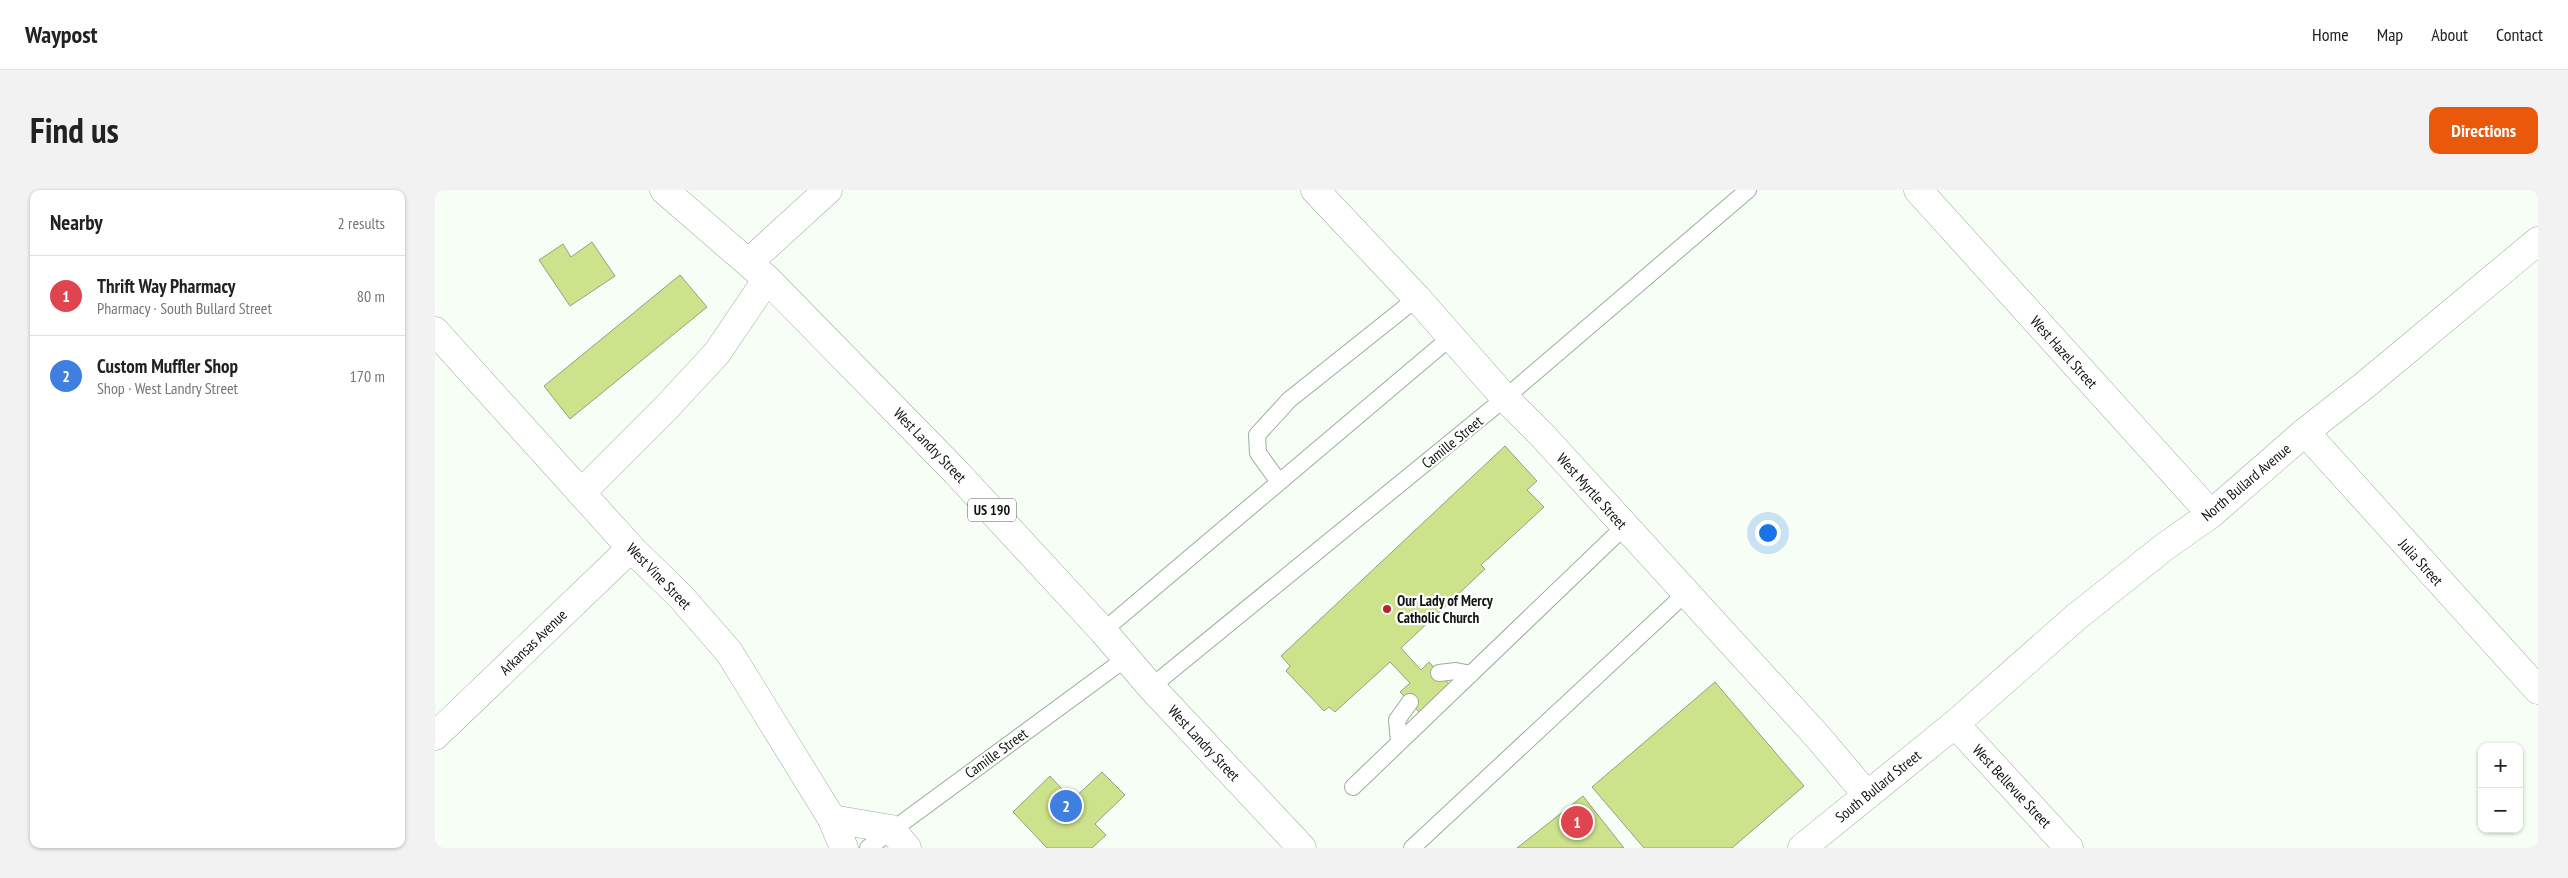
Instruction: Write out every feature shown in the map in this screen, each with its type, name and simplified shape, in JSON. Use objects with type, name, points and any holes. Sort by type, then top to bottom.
[{"type":"main road","name":"West Landry Street","points":[[664,190],[758,271],[956,472],[1103,631],[1125,659],[1302,848]]},
{"type":"main road","points":[[581,493],[666,408],[717,353],[758,271],[828,190]]},
{"type":"main road","name":"West Myrtle Street","points":[[1315,190],[1417,298],[1505,398],[1625,526],[1817,737],[1867,795]]},
{"type":"main road","name":"West Hazel Street","points":[[1917,190],[2211,514]]},
{"type":"main road","name":"North Bullard Avenue","points":[[1955,724],[2075,618],[2163,548],[2211,514],[2305,432],[2365,386],[2538,241]]},
{"type":"main road","name":"West Vine Street","points":[[435,331],[631,548],[681,597],[729,652],[832,819],[844,848]]},
{"type":"main road","name":"Julia Street","points":[[2305,432],[2538,690]]},
{"type":"main road","name":"Arkansas Avenue","points":[[435,736],[631,548]]},
{"type":"main road","name":"South Bullard Street","points":[[1802,848],[1955,724]]},
{"type":"main road","name":"West Bellevue Street","points":[[1955,724],[2069,848]]},
{"type":"main road","points":[[832,819],[899,839]]},
{"type":"lane","name":"Camille Street","points":[[1151,687],[1505,398],[1748,190]]},
{"type":"lane","points":[[1279,482],[1258,453],[1257,435],[1289,400],[1417,298]]},
{"type":"lane","points":[[1103,631],[1451,338]]},
{"type":"lane","points":[[1353,787],[1625,526]]},
{"type":"lane","points":[[1412,848],[1687,594]]},
{"type":"lane","name":"Camille Street","points":[[868,848],[899,839],[1125,659]]},
{"type":"lane","points":[[1439,673],[1456,671],[1471,674]]},
{"type":"lane","points":[[1399,742],[1397,720],[1410,702]]},
{"type":"building","points":[[592,242],[615,276],[570,306],[539,260],[563,244],[571,257]]},
{"type":"building","points":[[680,275],[707,307],[570,419],[544,386]]},
{"type":"building","name":"Our Lady of Mercy Catholic Church","points":[[1505,446],[1537,481],[1527,490],[1544,507],[1481,565],[1485,569],[1401,648],[1421,670],[1429,662],[1450,685],[1420,713],[1400,692],[1410,683],[1390,662],[1335,712],[1329,707],[1324,711],[1286,671],[1290,666],[1281,656]]},
{"type":"building","points":[[1715,682],[1804,786],[1732,848],[1644,848],[1592,787]]},
{"type":"building","points":[[1102,772],[1125,795],[1095,824],[1106,835],[1092,848],[1047,848],[1013,812],[1050,776],[1072,800]]},
{"type":"building","points":[[1583,796],[1624,848],[1517,848]]},
{"type":"place","name":"Our Lady of Mercy Catholic Church","points":[[1387,609]]},
{"type":"place","name":"Custom Muffler Shop","points":[[1066,806]]},
{"type":"place","name":"Thrift Way Pharmacy","points":[[1577,822]]}]
